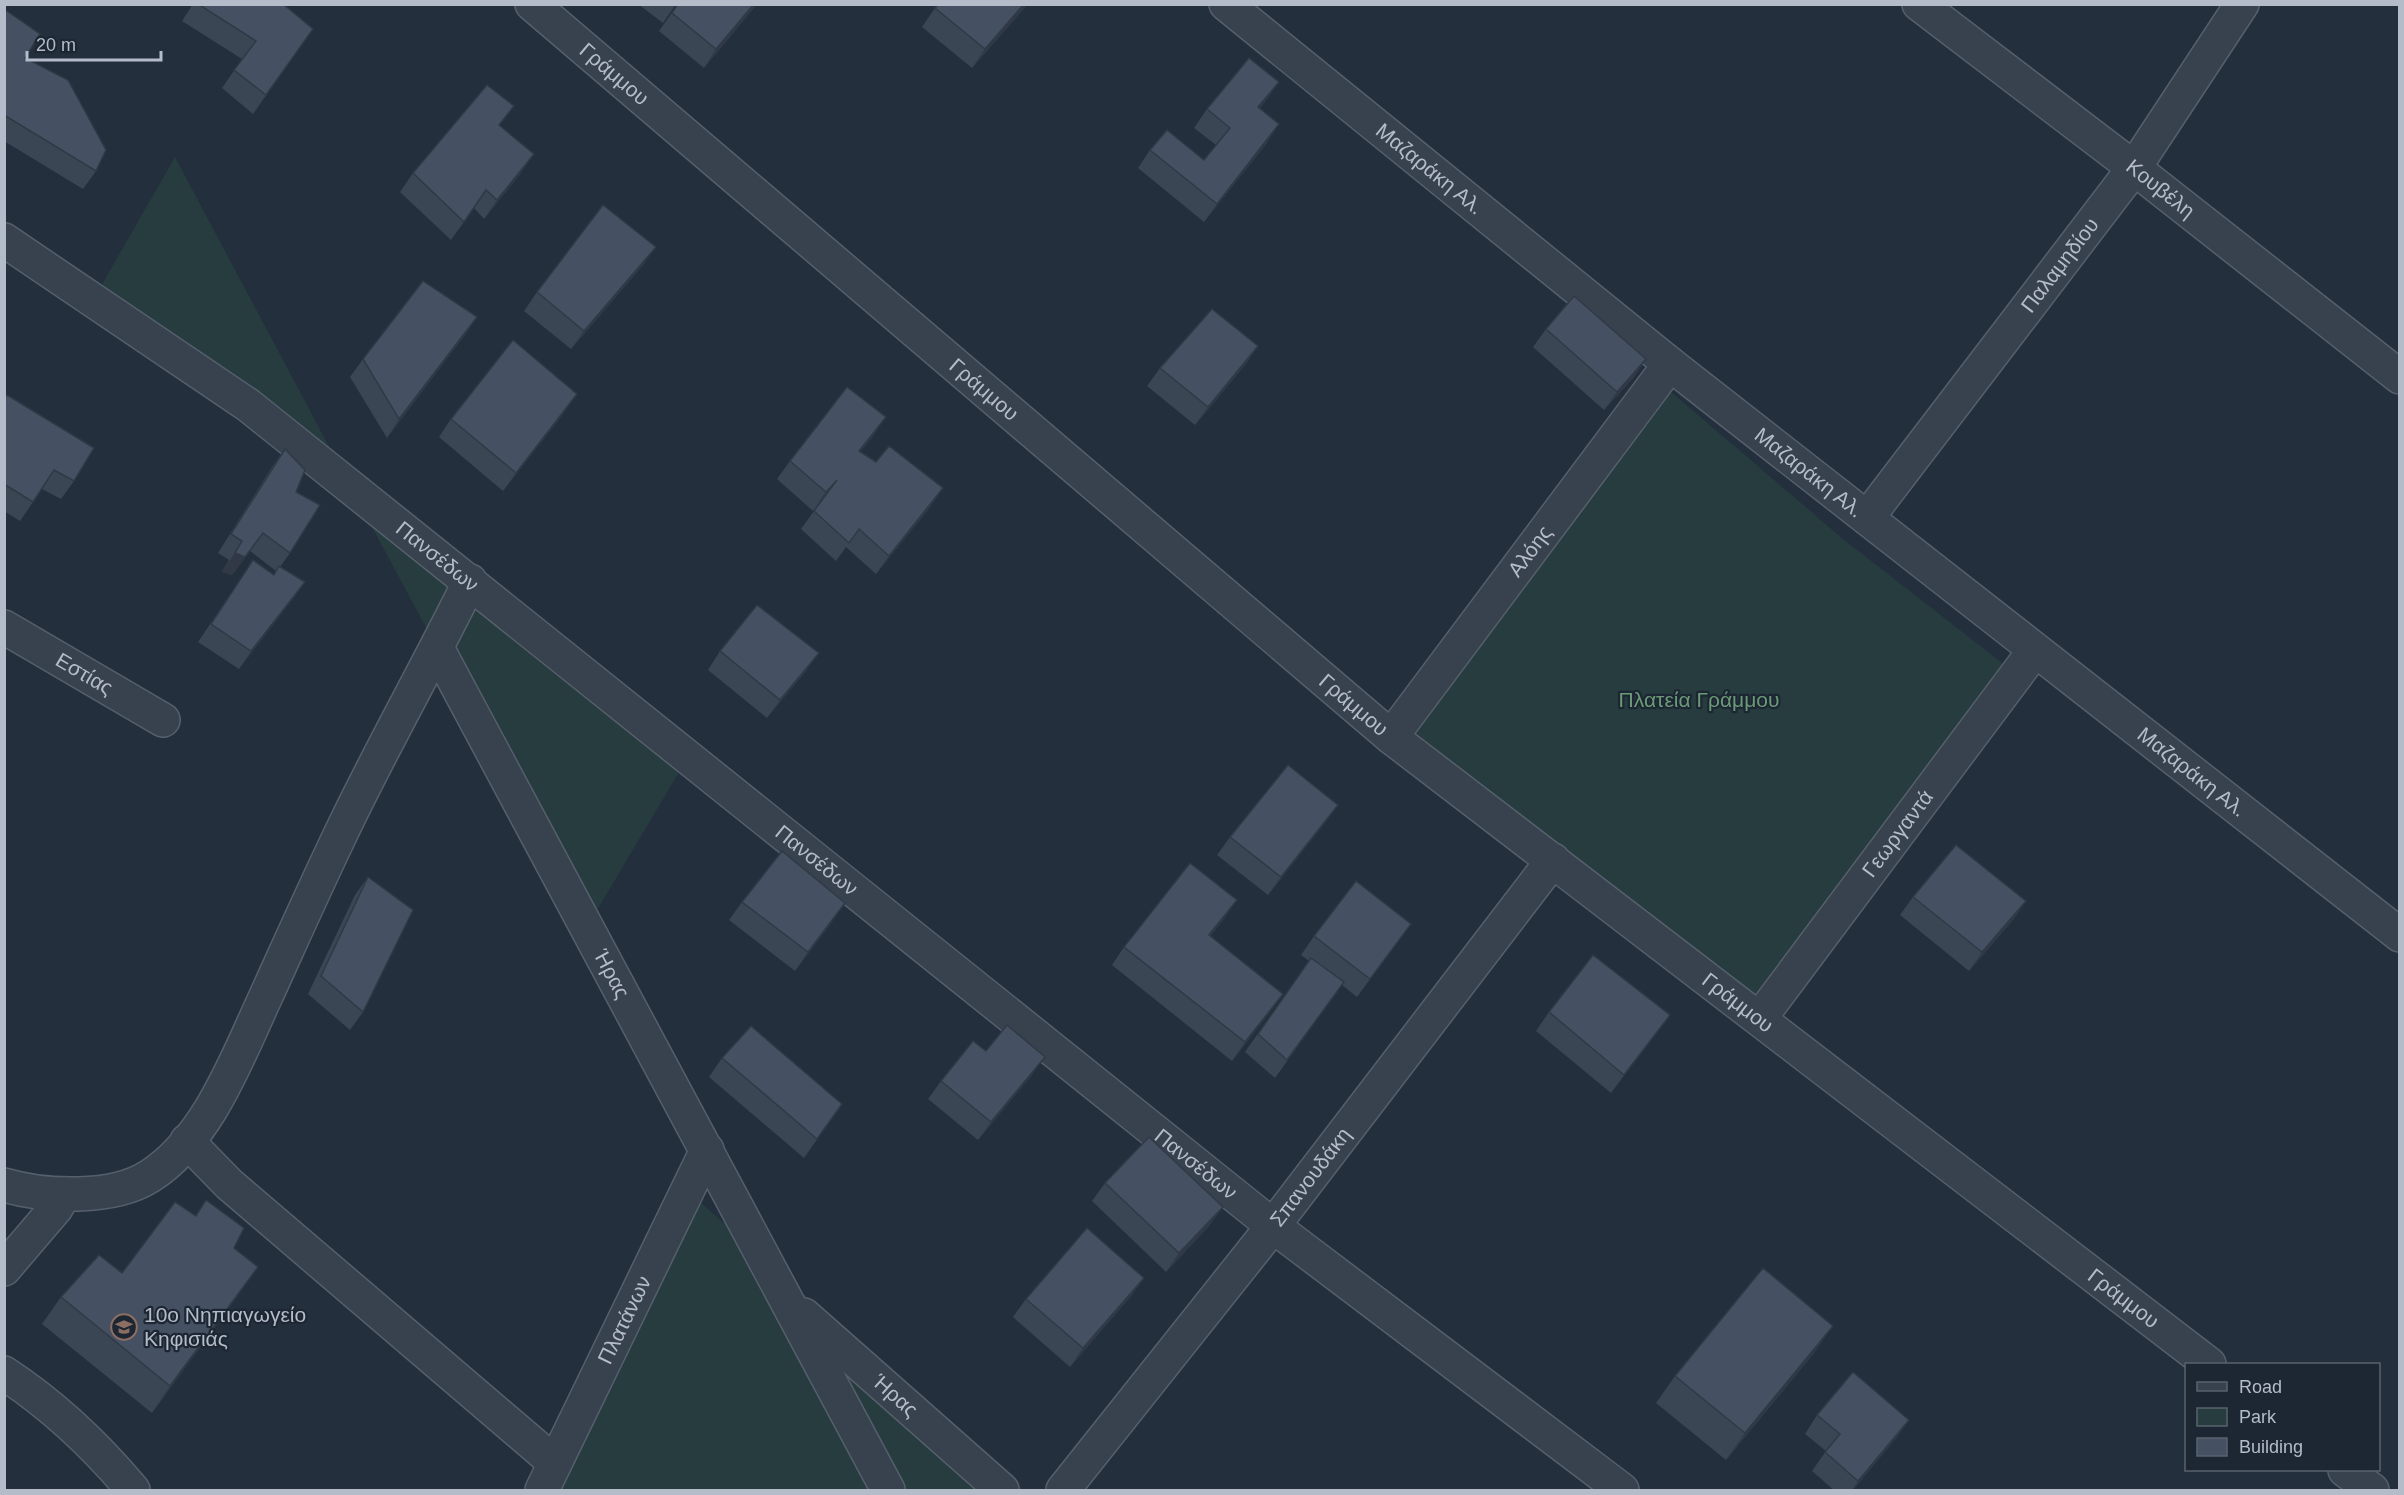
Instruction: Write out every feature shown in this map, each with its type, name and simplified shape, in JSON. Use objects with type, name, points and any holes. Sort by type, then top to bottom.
[{"type":"street","name":"Γράμμου","points":[[532,4],[1391,737],[1760,1018],[2206,1363]]},
{"type":"street","name":"Μαζαράκη Αλ.","points":[[1226,4],[1670,364],[2400,935]]},
{"type":"street","name":"Κουβέλη","points":[[1919,4],[2134,168],[2400,377]]},
{"type":"street","name":"Παλαμηδίου","points":[[1867,519],[2134,168],[2242,4]]},
{"type":"street","name":"Πανσέδων","points":[[4,240],[248,405],[1273,1226],[1623,1491]]},
{"type":"street","name":"Αλόης","points":[[1391,737],[1670,364]]},
{"type":"street","points":[[4,1185],[53,1193],[105,1191],[135,1184],[150,1177],[176,1156],[229,1076],[342,830],[470,581]]},
{"type":"street","name":"Εστίας","points":[[4,627],[163,720]]},
{"type":"street","name":"Ήρας","points":[[437,648],[788,1300],[888,1491]]},
{"type":"street","name":"Γεωργαντά","points":[[1760,1018],[2035,650]]},
{"type":"street","name":"Σπανουδάκη","points":[[1063,1491],[1273,1226],[1553,860]]},
{"type":"street","points":[[187,1141],[229,1184],[548,1476]]},
{"type":"street","name":"Πλατάνων","points":[[548,1476],[707,1150]]},
{"type":"street","points":[[4,1269],[56,1208],[53,1193]]},
{"type":"street","name":"Ήρας","points":[[788,1300],[1002,1491]]},
{"type":"street","points":[[4,1373],[38,1396],[113,1466],[133,1491]]},
{"type":"street","points":[[2346,1471],[2372,1491]]},
{"type":"green space","points":[[175,157],[351,488],[93,300]]},
{"type":"green space","name":"Πλατεία Γράμμου","points":[[1670,391],[1843,539],[2006,666],[1760,1018],[1391,737]]},
{"type":"green space","points":[[351,488],[688,757],[587,927]]},
{"type":"green space","points":[[690,1193],[1024,1490],[544,1490]]},
{"type":"building","points":[[198,4],[283,4],[313,29],[266,95],[234,70],[256,41]]},
{"type":"building","points":[[678,4],[754,4],[716,49],[672,13]]},
{"type":"building","points":[[939,4],[1024,4],[985,49],[935,8]]},
{"type":"building","points":[[4,9],[40,34],[25,58],[68,80],[106,150],[96,171],[4,115]]},
{"type":"building","points":[[1249,58],[1279,82],[1258,107],[1279,124],[1217,204],[1150,150],[1167,130],[1204,160],[1230,128],[1207,109]]},
{"type":"building","points":[[487,85],[514,106],[499,125],[534,154],[497,200],[486,190],[464,222],[413,173]]},
{"type":"building","points":[[603,205],[656,247],[584,331],[537,292]]},
{"type":"building","points":[[423,281],[477,317],[399,419],[363,359]]},
{"type":"building","points":[[1574,296],[1646,359],[1617,392],[1546,329]]},
{"type":"building","points":[[1212,309],[1258,346],[1208,407],[1160,368]]},
{"type":"building","points":[[513,340],[577,394],[516,473],[451,419]]},
{"type":"building","points":[[847,387],[886,417],[859,451],[876,462],[889,446],[943,488],[889,556],[859,529],[849,543],[814,511],[837,480],[826,492],[790,461]]},
{"type":"building","points":[[7,395],[94,448],[74,481],[54,470],[33,502],[4,484],[4,398]]},
{"type":"building","points":[[285,449],[305,470],[296,492],[320,505],[290,553],[263,533],[245,557],[235,553],[242,541],[231,534]]},
{"type":"building","points":[[253,560],[274,575],[279,566],[305,582],[251,651],[211,624]]},
{"type":"building","points":[[757,605],[819,653],[780,700],[720,651]]},
{"type":"building","points":[[1288,765],[1338,805],[1281,877],[1230,837]]},
{"type":"building","points":[[1956,845],[2026,901],[1982,952],[1913,897]]},
{"type":"building","points":[[782,851],[845,903],[808,952],[742,902]]},
{"type":"building","points":[[1190,863],[1237,900],[1209,935],[1283,994],[1245,1042],[1124,947]]},
{"type":"building","points":[[368,877],[413,910],[363,1012],[321,976]]},
{"type":"building","points":[[1356,881],[1411,924],[1370,979],[1314,936]]},
{"type":"building","points":[[1593,955],[1670,1015],[1624,1075],[1549,1012]]},
{"type":"building","points":[[1311,958],[1344,982],[1287,1060],[1258,1034]]},
{"type":"building","points":[[1007,1025],[1045,1057],[991,1122],[941,1081],[973,1041],[986,1051]]},
{"type":"building","points":[[751,1026],[842,1104],[817,1139],[722,1058]]},
{"type":"building","points":[[1149,1137],[1223,1207],[1179,1253],[1105,1183]]},
{"type":"building","points":[[206,1200],[244,1228],[234,1248],[258,1267],[170,1386],[61,1297],[99,1255],[122,1273],[175,1202],[196,1216]]},
{"type":"building","points":[[1087,1228],[1144,1278],[1083,1348],[1026,1299]]},
{"type":"building","points":[[1763,1268],[1833,1326],[1745,1433],[1675,1376]]},
{"type":"building","points":[[1853,1372],[1909,1420],[1858,1481],[1825,1452],[1840,1434],[1817,1415]]},
{"type":"place","name":"10ο Νηπιαγωγείο Κηφισιάς","points":[[124,1327]]}]
